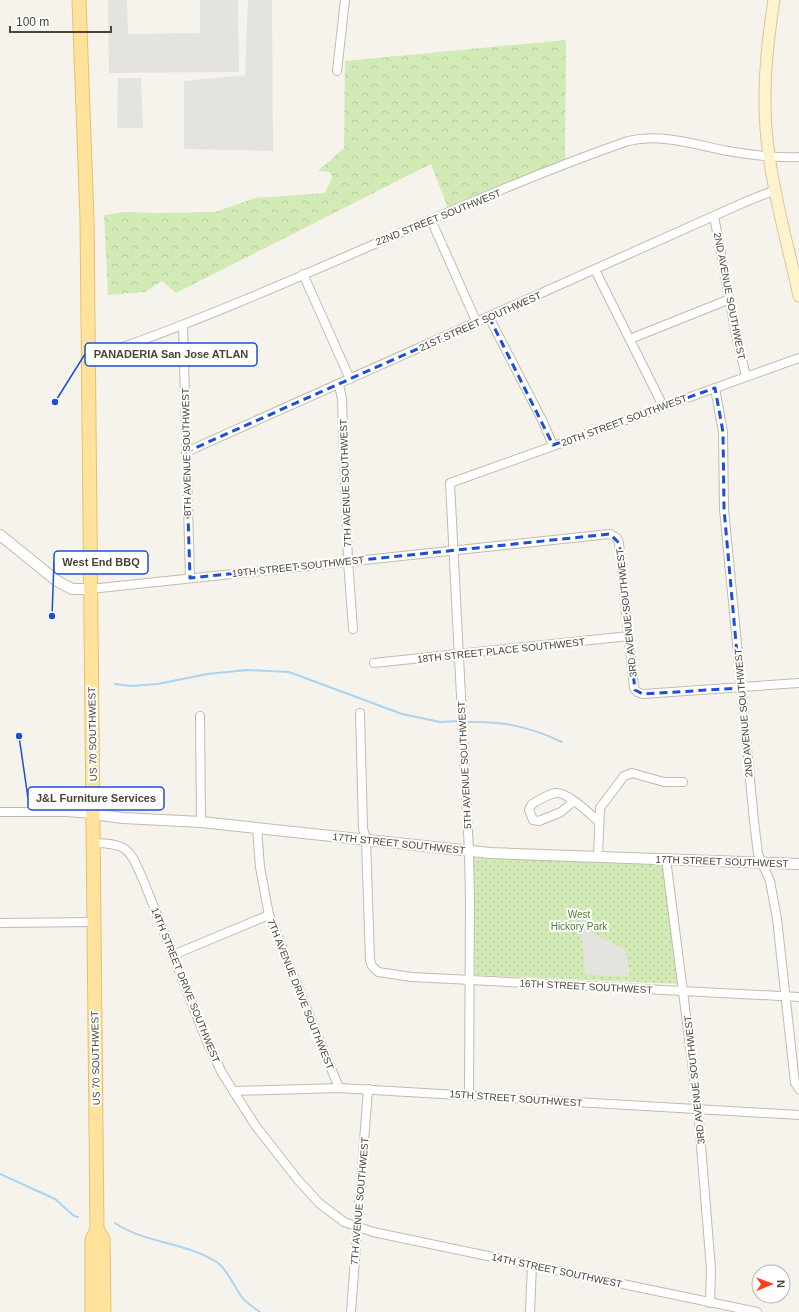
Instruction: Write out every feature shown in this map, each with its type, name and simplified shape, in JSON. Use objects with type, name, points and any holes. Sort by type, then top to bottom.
[{"type":"main road","name":"US 70 SOUTHWEST","points":[[79,0],[86,145],[97,1229],[92,1240],[95,1312]]},
{"type":"main road","points":[[774,0],[769,32],[765,87],[769,156],[775,190],[799,296]]},
{"type":"street","points":[[337,71],[345,0]]},
{"type":"street","name":"22ND STREET SOUTHWEST","points":[[88,359],[183,325],[431,220],[600,151],[638,139],[661,138],[730,151],[769,156],[799,157]]},
{"type":"street","name":"21ST STREET SOUTHWEST","points":[[186,452],[775,190]]},
{"type":"street","name":"2ND AVENUE SOUTHWEST","points":[[714,216],[746,376]]},
{"type":"street","points":[[431,220],[477,323]]},
{"type":"street","points":[[595,270],[663,406]]},
{"type":"street","points":[[303,274],[350,379]]},
{"type":"street","points":[[630,339],[730,299]]},
{"type":"street","points":[[489,317],[542,420],[553,445]]},
{"type":"street","name":"8TH AVENUE SOUTHWEST","points":[[183,325],[190,578]]},
{"type":"street","name":"20TH STREET SOUTHWEST","points":[[450,482],[799,358]]},
{"type":"street","name":"7TH AVENUE SOUTHWEST","points":[[339,385],[342,399],[348,561],[353,629]]},
{"type":"street","name":"2ND AVENUE SOUTHWEST","points":[[715,388],[723,432],[724,509],[740,688],[754,821],[761,862],[770,881],[777,919],[795,1083],[799,1089]]},
{"type":"street","name":"5TH AVENUE SOUTHWEST","points":[[450,482],[469,851],[469,1095]]},
{"type":"street","name":"19TH STREET SOUTHWEST","points":[[0,535],[57,582],[72,589],[90,589],[453,550],[614,535]]},
{"type":"street","name":"3RD AVENUE SOUTHWEST","points":[[614,535],[620,542],[634,688],[637,692],[643,694],[740,688]]},
{"type":"street","name":"18TH STREET PLACE SOUTHWEST","points":[[374,663],[629,636]]},
{"type":"street","points":[[740,688],[799,683]]},
{"type":"street","points":[[360,713],[363,828],[366,840]]},
{"type":"street","points":[[200,716],[201,822]]},
{"type":"street","points":[[598,856],[600,808],[624,776],[628,774],[638,774],[664,782],[683,782]]},
{"type":"street","points":[[574,801],[561,812],[539,821],[533,820],[529,810],[532,804],[556,793],[565,795],[574,801],[599,822]]},
{"type":"street","name":"17TH STREET SOUTHWEST","points":[[0,812],[93,814],[123,818],[201,822],[469,851],[799,864]]},
{"type":"street","name":"7TH AVENUE DRIVE SOUTHWEST","points":[[257,828],[260,867],[269,915],[339,1088]]},
{"type":"street","name":"16TH STREET SOUTHWEST","points":[[366,840],[370,960],[375,969],[384,974],[469,981],[606,986],[799,997]]},
{"type":"street","name":"14TH STREET DRIVE SOUTHWEST","points":[[93,843],[116,844],[124,848],[132,856],[208,1044],[222,1073],[255,1125],[304,1188],[335,1216],[356,1227]]},
{"type":"street","name":"3RD AVENUE SOUTHWEST","points":[[666,859],[698,1109],[711,1269],[710,1303]]},
{"type":"street","points":[[173,955],[269,915]]},
{"type":"street","points":[[0,923],[94,922]]},
{"type":"street","name":"2ND AVENUE SOUTHWEST","points":[[789,1036],[793,1045],[799,1050]]},
{"type":"street","name":"15TH STREET SOUTHWEST","points":[[233,1090],[339,1088],[799,1115]]},
{"type":"street","name":"7TH AVENUE SOUTHWEST","points":[[351,1312],[356,1227],[361,1190],[368,1090]]},
{"type":"street","name":"14TH STREET SOUTHWEST","points":[[356,1227],[758,1312]]},
{"type":"street","points":[[530,1312],[532,1265]]},
{"type":"highlighted area","points":[[489,317],[553,445],[715,388],[723,432],[724,509],[740,688],[643,694],[635,690],[619,543],[610,534],[190,578],[186,452]]},
{"type":"green space","points":[[566,40],[565,162],[448,208],[431,164],[176,293],[162,281],[145,292],[108,295],[104,215],[125,212],[215,212],[255,198],[325,193],[332,178],[330,172],[318,171],[344,148],[345,61]]},
{"type":"green space","name":"West Hickory Park","points":[[474,858],[662,863],[679,984],[475,975]]},
{"type":"shaded area","points":[[108,0],[127,0],[128,34],[200,33],[200,0],[238,0],[239,72],[109,73]]},
{"type":"shaded area","points":[[248,0],[272,0],[273,151],[184,149],[184,81],[245,75]]},
{"type":"shaded area","points":[[118,78],[141,78],[143,128],[117,128]]},
{"type":"shaded area","points":[[581,927],[626,950],[630,977],[585,974]]},
{"type":"waterway","points":[[115,684],[131,686],[158,684],[207,674],[247,670],[289,672],[402,714],[440,722],[461,721]]},
{"type":"waterway","points":[[465,722],[491,722],[526,728],[562,742]]},
{"type":"waterway","points":[[0,1174],[55,1199],[74,1216],[78,1217]]},
{"type":"waterway","points":[[115,1223],[127,1230],[193,1251],[218,1263],[228,1274],[243,1298],[260,1312]]},
{"type":"place","name":"PANADERIA San Jose ATLAN","points":[[55,402]]},
{"type":"place","name":"West End BBQ","points":[[52,616]]},
{"type":"place","name":"J&L Furniture Services","points":[[19,736]]}]
